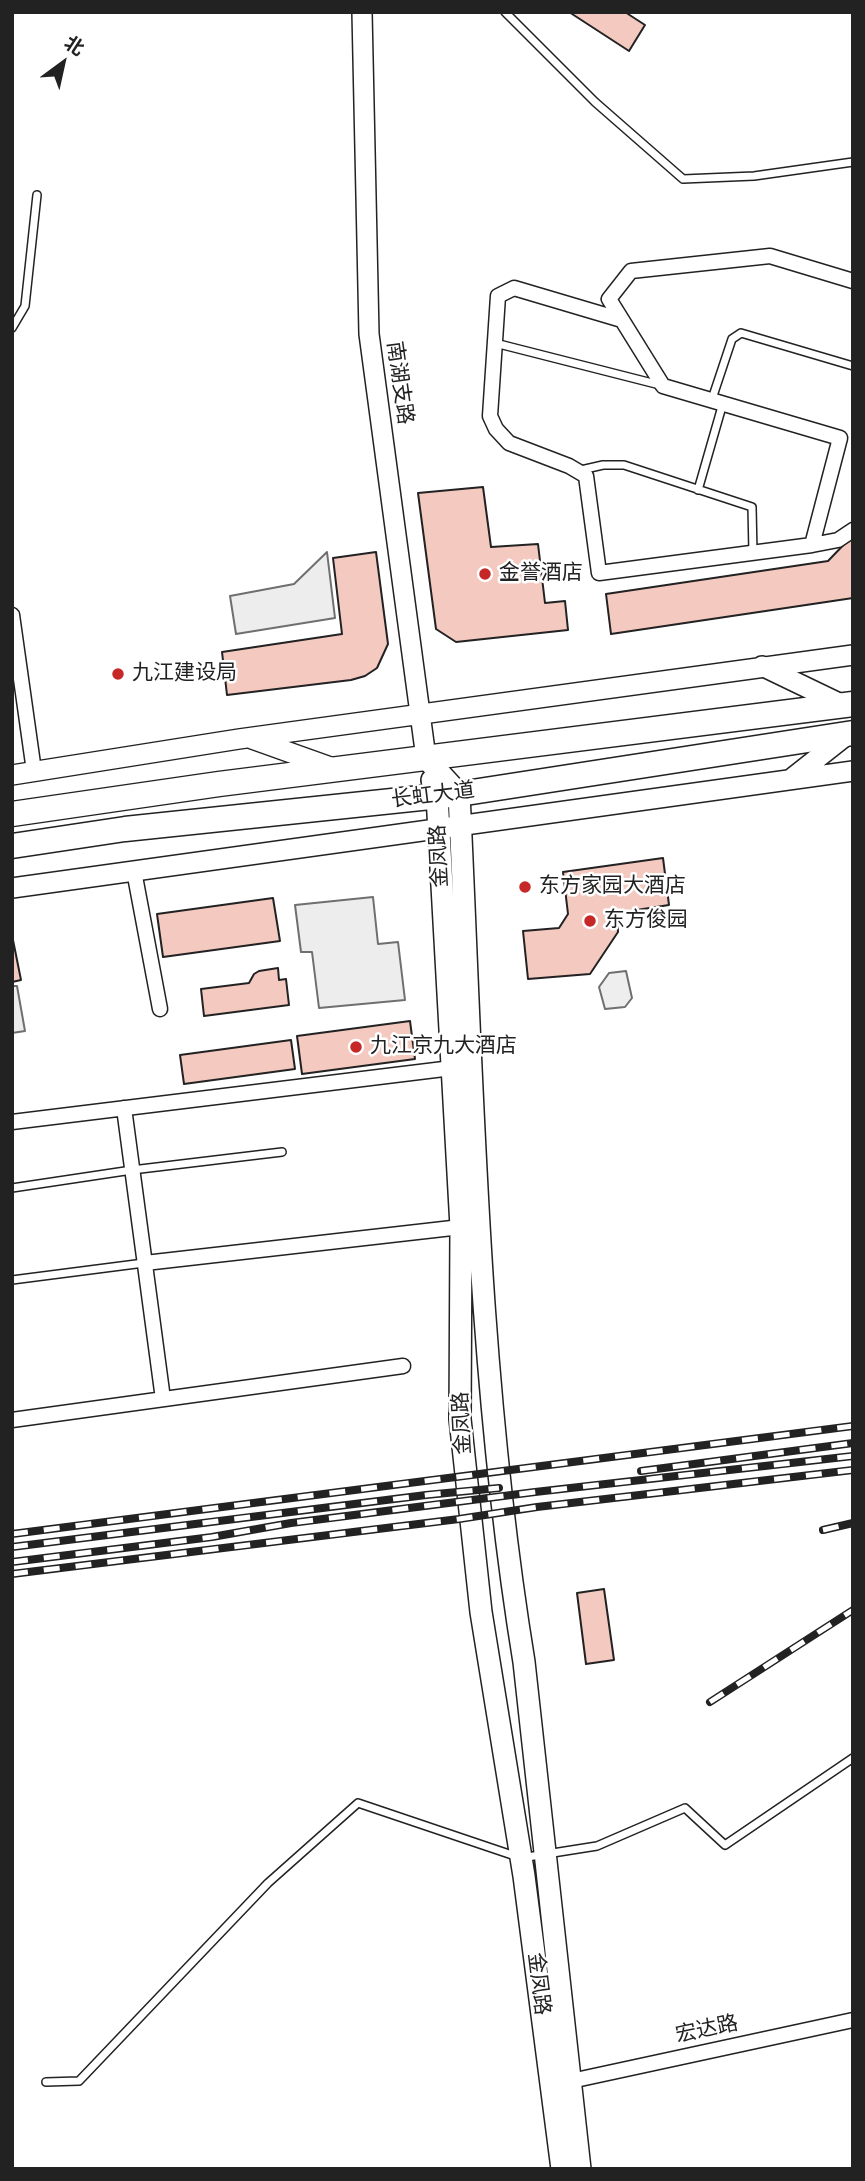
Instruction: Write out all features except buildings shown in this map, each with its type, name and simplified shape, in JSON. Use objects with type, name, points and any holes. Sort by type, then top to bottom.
[{"type":"highway","name":"长虹大道","points":[[12,814],[337,769],[848,704]]},
{"type":"highway","name":"长虹大道","points":[[12,846],[125,829],[448,795],[850,734]]},
{"type":"main road","name":"金凤路","points":[[426,758],[448,795],[460,826],[492,1412],[546,1854],[580,2169]]},
{"type":"main road","name":"金凤路","points":[[448,795],[439,829],[461,1227],[460,1419],[489,1674],[521,1858],[562,2169]]},
{"type":"street","name":"南湖支路","points":[[362,12],[369,334],[426,758]]},
{"type":"street","points":[[812,545],[840,438],[663,386],[609,299],[631,271],[769,256],[853,281]]},
{"type":"street","points":[[622,320],[513,288],[498,296],[489,416],[496,429],[509,443],[586,476],[599,573],[812,545],[838,540],[853,530]]},
{"type":"street","points":[[12,615],[34,771]]},
{"type":"street","points":[[12,775],[248,738],[853,654]]},
{"type":"street","points":[[762,666],[848,704]]},
{"type":"street","points":[[790,780],[850,734]]},
{"type":"street","points":[[248,738],[337,769]]},
{"type":"street","points":[[12,888],[853,771]]},
{"type":"street","points":[[134,871],[160,1009]]},
{"type":"street","points":[[12,1122],[452,1068]]},
{"type":"street","points":[[124,1108],[163,1399]]},
{"type":"street","points":[[145,1263],[461,1227]]},
{"type":"street","points":[[12,1420],[402,1366]]},
{"type":"street","name":"宏达路","points":[[571,2081],[853,2020]]},
{"type":"lane","points":[[505,12],[595,102],[683,179],[754,176],[853,162]]},
{"type":"lane","points":[[12,328],[25,306],[37,195]]},
{"type":"lane","points":[[698,489],[732,339],[741,333],[853,366]]},
{"type":"lane","points":[[495,343],[663,386]]},
{"type":"lane","points":[[577,471],[624,465],[752,507],[753,552]]},
{"type":"lane","points":[[12,1188],[282,1152]]},
{"type":"lane","points":[[12,1280],[145,1263]]},
{"type":"lane","points":[[46,2082],[79,2081],[268,1883],[358,1802],[521,1858],[597,1846],[685,1808],[726,1844],[853,1758]]},
{"type":"shaded area","points":[[327,552],[335,618],[236,634],[230,596],[294,584]]},
{"type":"shaded area","points":[[373,897],[378,944],[398,942],[405,1000],[319,1008],[312,952],[301,952],[295,905]]},
{"type":"shaded area","points":[[626,971],[632,998],[625,1007],[605,1009],[599,987],[609,973]]},
{"type":"shaded area","points":[[12,986],[17,986],[25,1031],[12,1033]]},
{"type":"railway","points":[[12,1534],[853,1426]]},
{"type":"railway","points":[[641,1471],[853,1443]]},
{"type":"railway","points":[[12,1562],[535,1492],[853,1456]]},
{"type":"railway","points":[[12,1574],[853,1470]]},
{"type":"railway","points":[[12,1547],[499,1488]]},
{"type":"railway","points":[[823,1530],[853,1523]]},
{"type":"railway","points":[[710,1702],[853,1610]]},
{"type":"place","name":"金誉酒店","points":[[485,574]]},
{"type":"place","name":"九江建设局","points":[[118,674]]},
{"type":"place","name":"东方家园大酒店","points":[[525,887]]},
{"type":"place","name":"东方俊园","points":[[590,921]]},
{"type":"place","name":"九江京九大酒店","points":[[356,1047]]}]
